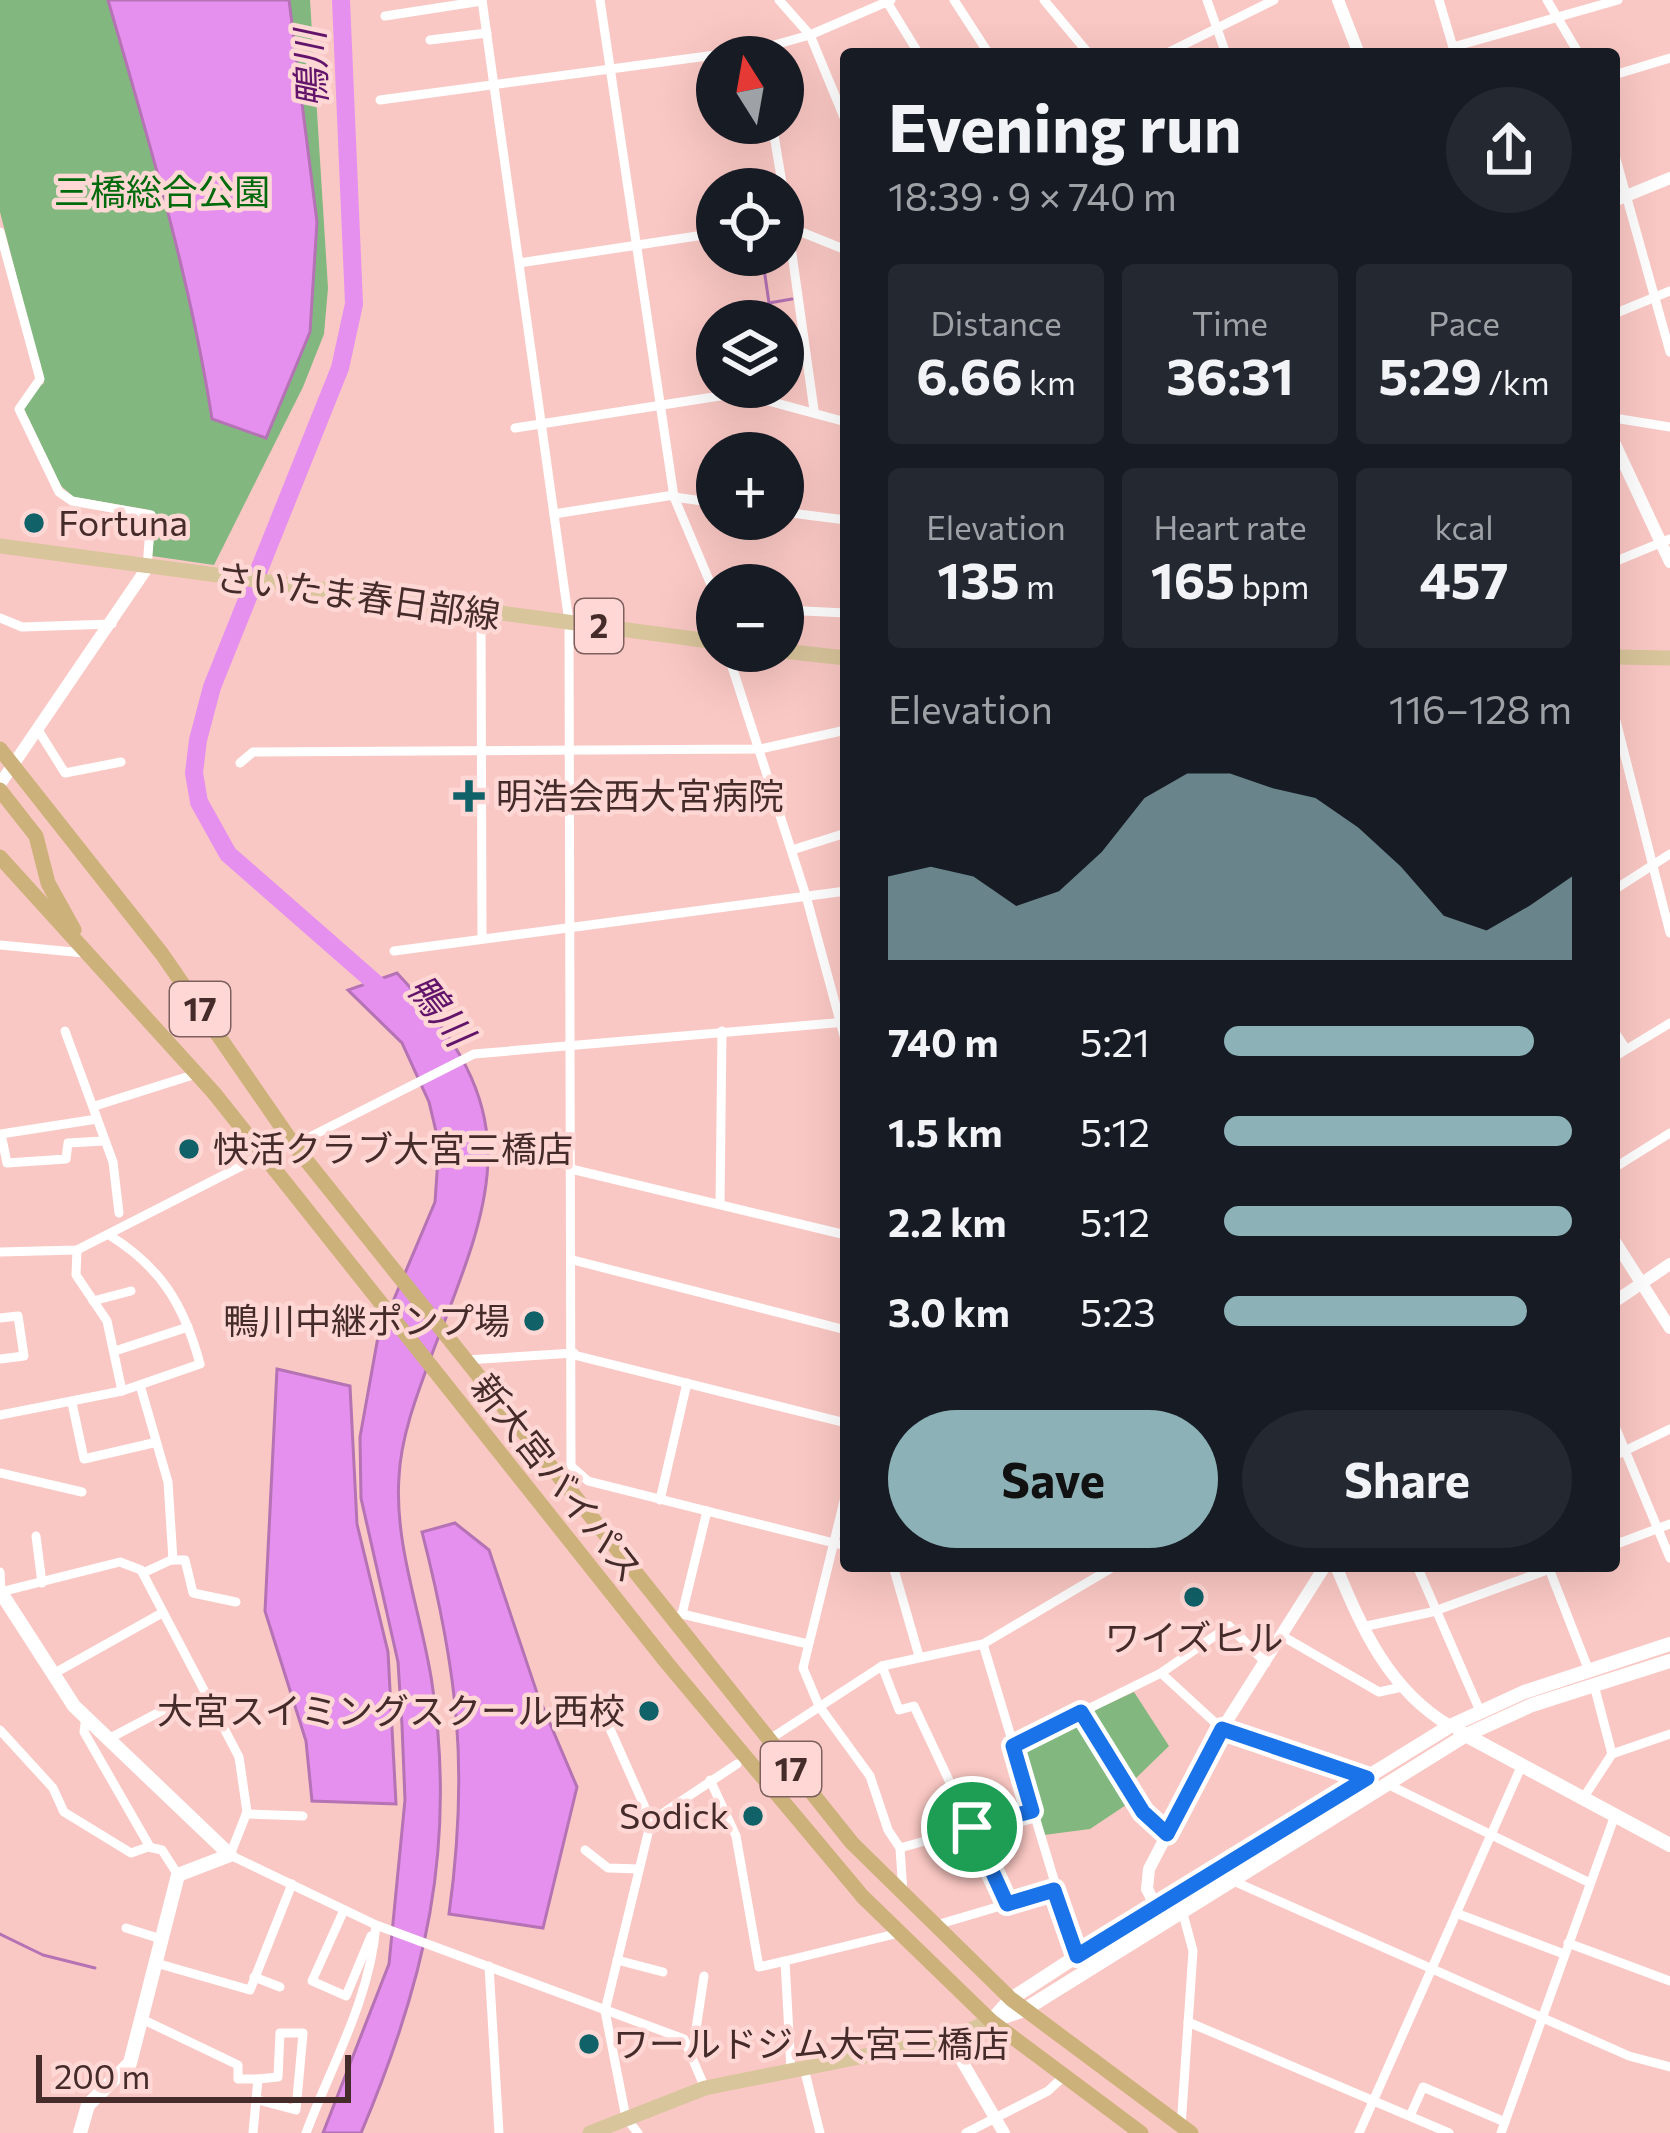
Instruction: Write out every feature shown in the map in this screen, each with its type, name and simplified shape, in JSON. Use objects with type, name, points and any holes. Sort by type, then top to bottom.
[{"type":"highway","name":"新大宮バイパス","points":[[0,749],[162,954],[294,1145],[676,1617],[767,1740],[931,1926],[1017,2004],[1186,2130]]},
{"type":"highway","points":[[0,787],[36,836],[48,883],[88,953]]},
{"type":"highway","name":"新大宮バイパス","points":[[0,857],[196,1074],[778,1799],[898,1934],[991,2021],[1142,2133]]},
{"type":"main road","name":"さいたま春日部線","points":[[1,549],[696,639]]},
{"type":"main road","points":[[804,653],[840,657]]},
{"type":"main road","points":[[1620,657],[1670,658]]},
{"type":"main road","points":[[2,1597],[86,1716],[230,1855]]},
{"type":"main road","points":[[590,2133],[705,2088],[949,2039],[991,2021],[1466,1735],[1670,1644]]},
{"type":"main road","points":[[1017,2004],[1077,1956],[1450,1726],[1480,1711],[1670,1661]]},
{"type":"main road","points":[[1450,1726],[1670,1845]]},
{"type":"main road","points":[[80,2133],[88,2105],[130,2063],[178,1875],[230,1855]]},
{"type":"street","points":[[601,0],[665,408],[674,496],[703,564]]},
{"type":"street","points":[[779,0],[810,35],[840,108]]},
{"type":"street","points":[[954,0],[985,48]]},
{"type":"street","points":[[1044,0],[1084,48]]},
{"type":"street","points":[[1207,0],[1224,48]]},
{"type":"street","points":[[1179,48],[1274,0]]},
{"type":"street","points":[[1338,0],[1357,48]]},
{"type":"street","points":[[1438,0],[1453,48]]},
{"type":"street","points":[[1547,0],[1576,48]]},
{"type":"street","points":[[1464,48],[1618,0]]},
{"type":"street","points":[[385,16],[482,1],[569,622],[572,1466],[580,1478],[840,1545]]},
{"type":"street","points":[[804,37],[872,4],[889,1],[916,48]]},
{"type":"street","points":[[430,40],[487,33]]},
{"type":"street","points":[[1620,73],[1670,58]]},
{"type":"street","points":[[380,100],[696,60]]},
{"type":"street","points":[[1670,178],[1620,198],[1670,352]]},
{"type":"street","points":[[0,232],[40,380],[19,409],[59,492],[72,501],[151,514],[147,568],[0,787]]},
{"type":"street","points":[[804,233],[840,248]]},
{"type":"street","points":[[519,263],[696,236]]},
{"type":"street","points":[[794,276],[814,410]]},
{"type":"street","points":[[0,281],[13,278]]},
{"type":"street","points":[[1620,312],[1670,291]]},
{"type":"street","points":[[514,428],[739,393],[840,420]]},
{"type":"street","points":[[1620,419],[1670,427]]},
{"type":"street","points":[[1620,453],[1666,541],[1670,562]]},
{"type":"street","points":[[554,514],[674,496],[696,500]]},
{"type":"street","points":[[804,515],[840,519]]},
{"type":"street","points":[[1620,560],[1666,541]]},
{"type":"street","points":[[804,611],[840,613]]},
{"type":"street","points":[[481,614],[482,938]]},
{"type":"street","points":[[0,619],[22,627],[112,624]]},
{"type":"street","points":[[734,672],[840,1012]]},
{"type":"street","points":[[38,730],[64,773],[122,762]]},
{"type":"street","points":[[240,763],[253,752],[760,749],[840,731]]},
{"type":"street","points":[[1620,743],[1670,933]]},
{"type":"street","points":[[792,850],[840,835]]},
{"type":"street","points":[[1620,886],[1670,854]]},
{"type":"street","points":[[394,951],[840,892]]},
{"type":"street","points":[[0,945],[88,953]]},
{"type":"street","points":[[294,1145],[414,1080],[474,1054],[840,1022]]},
{"type":"street","points":[[1620,1053],[1670,1023]]},
{"type":"street","points":[[65,1031],[95,1106],[118,1184],[119,1213]]},
{"type":"street","points":[[720,1204],[722,1031]]},
{"type":"street","points":[[1620,1040],[1626,1049]]},
{"type":"street","points":[[95,1106],[196,1074]]},
{"type":"street","points":[[97,1119],[2,1134],[7,1163],[67,1159],[68,1143],[103,1141]]},
{"type":"street","points":[[1620,1164],[1670,1133]]},
{"type":"street","points":[[0,1252],[77,1250],[263,1155]]},
{"type":"street","points":[[571,1168],[840,1234]]},
{"type":"street","points":[[0,1415],[122,1391],[200,1364],[188,1327],[159,1273],[109,1235]]},
{"type":"street","points":[[77,1250],[76,1276],[107,1321],[122,1391]]},
{"type":"street","points":[[1620,1250],[1670,1328]]},
{"type":"street","points":[[573,1260],[840,1328]]},
{"type":"street","points":[[1620,1297],[1670,1264]]},
{"type":"street","points":[[93,1301],[131,1291]]},
{"type":"street","points":[[0,1318],[18,1316],[24,1355],[0,1359]]},
{"type":"street","points":[[116,1351],[188,1327]]},
{"type":"street","points":[[464,1360],[574,1354],[840,1421]]},
{"type":"street","points":[[660,1500],[687,1383]]},
{"type":"street","points":[[140,1385],[168,1482],[173,1560]]},
{"type":"street","points":[[72,1403],[84,1459],[153,1443]]},
{"type":"street","points":[[1620,1453],[1670,1429]]},
{"type":"street","points":[[1620,1437],[1670,1558]]},
{"type":"street","points":[[0,1473],[82,1492]]},
{"type":"street","points":[[706,1511],[676,1617],[808,1644]]},
{"type":"street","points":[[840,1516],[803,1667],[819,1706],[870,1776],[888,1830],[900,1848],[902,1897]]},
{"type":"street","points":[[1620,1543],[1670,1524]]},
{"type":"street","points":[[36,1536],[42,1582]]},
{"type":"street","points":[[143,1573],[173,1560],[189,1564],[193,1593],[236,1602]]},
{"type":"street","points":[[0,1572],[2,1597],[120,1562],[143,1573],[239,1757],[246,1814],[230,1855],[378,1926],[683,2039],[693,2050],[705,2088]]},
{"type":"street","points":[[895,1572],[920,1656]]},
{"type":"street","points":[[767,1740],[882,1666],[983,1644],[1103,1572]]},
{"type":"street","points":[[1157,1908],[1146,1878],[1167,1834],[1222,1729],[1322,1572]]},
{"type":"street","points":[[1339,1572],[1362,1628],[1402,1687],[1450,1726]]},
{"type":"street","points":[[1419,1572],[1432,1612],[1480,1711]]},
{"type":"street","points":[[1362,1628],[1432,1612],[1539,1572]]},
{"type":"street","points":[[1554,1572],[1592,1678],[1612,1754]]},
{"type":"street","points":[[1310,1593],[1330,1585],[1348,1594]]},
{"type":"street","points":[[53,1674],[162,1612]]},
{"type":"street","points":[[1013,1746],[1162,1672],[1228,1626],[1267,1664]]},
{"type":"street","points":[[1284,1637],[1379,1692],[1402,1687]]},
{"type":"street","points":[[983,1644],[1077,1956]]},
{"type":"street","points":[[882,1666],[899,1711],[914,1706],[934,1758],[1007,1904]]},
{"type":"street","points":[[1162,1672],[1222,1729],[1367,1778]]},
{"type":"street","points":[[112,1737],[171,1706]]},
{"type":"street","points":[[1081,1712],[1143,1812],[1167,1834]]},
{"type":"street","points":[[603,1713],[651,1821],[605,2011],[626,2118],[638,2133]]},
{"type":"street","points":[[86,1716],[84,1732],[150,1847],[170,1858],[178,1875]]},
{"type":"street","points":[[0,1730],[79,1824],[131,1853],[150,1847]]},
{"type":"street","points":[[1582,1800],[1612,1754],[1670,1734]]},
{"type":"street","points":[[651,1821],[736,1764]]},
{"type":"street","points":[[1359,2133],[1521,1767]]},
{"type":"street","points":[[710,1780],[736,1836],[758,1967],[898,1934]]},
{"type":"street","points":[[1387,1784],[1590,1883]]},
{"type":"street","points":[[900,1848],[1032,1811]]},
{"type":"street","points":[[246,1814],[303,1816]]},
{"type":"street","points":[[1410,2116],[1423,2087],[1503,2127],[1614,1818]]},
{"type":"street","points":[[585,1850],[608,1868],[639,1869]]},
{"type":"street","points":[[1232,1880],[1629,2056],[1670,2067]]},
{"type":"street","points":[[156,1963],[250,1990],[292,1884]]},
{"type":"street","points":[[931,1926],[1054,1890]]},
{"type":"street","points":[[344,1910],[313,1981],[329,1989],[346,1996],[378,1926]]},
{"type":"street","points":[[1182,1910],[1193,1952],[1186,2130]]},
{"type":"street","points":[[1456,1913],[1670,1981]]},
{"type":"street","points":[[306,2133],[359,2004],[378,1926]]},
{"type":"street","points":[[126,1928],[161,1939]]},
{"type":"street","points":[[617,1960],[663,1972]]},
{"type":"street","points":[[785,1961],[797,2069],[820,2133]]},
{"type":"street","points":[[489,1966],[499,2133]]},
{"type":"street","points":[[693,2050],[704,1976]]},
{"type":"street","points":[[254,1977],[280,1987]]},
{"type":"street","points":[[258,2100],[296,2110],[304,2015]]},
{"type":"street","points":[[144,2020],[238,2066],[238,2079],[278,2077],[280,2033],[303,2033]]},
{"type":"street","points":[[1188,2022],[1450,2133]]},
{"type":"street","points":[[949,2039],[1004,2133]]},
{"type":"street","points":[[966,2133],[1048,2092],[1064,2077]]},
{"type":"street","points":[[253,2133],[259,2079]]},
{"type":"green space","name":"三橋総合公園","points":[[0,0],[310,0],[328,288],[324,334],[303,387],[214,565],[152,556],[156,518],[150,510],[74,497],[61,486],[23,407],[27,396],[44,383],[0,212]]},
{"type":"green space","points":[[1134,1692],[1169,1746],[1132,1782],[1086,1714]]},
{"type":"green space","points":[[1081,1717],[1132,1801],[1090,1829],[1044,1835],[1019,1749]]},
{"type":"shaded area","points":[[108,0],[289,0],[317,222],[310,332],[266,438],[212,419],[180,260]]},
{"type":"shaded area","points":[[397,973],[438,1022],[466,1067],[482,1109],[488,1151],[485,1194],[474,1239],[412,1410],[399,1477],[401,1528],[428,1658],[439,1743],[437,1858],[430,1913],[403,2022],[361,2133],[323,2133],[389,1964],[405,1800],[398,1662],[361,1498],[360,1437],[378,1337],[435,1202],[439,1144],[429,1102],[402,1043],[348,990]]},
{"type":"shaded area","points":[[277,1369],[350,1386],[357,1524],[388,1652],[396,1804],[312,1801],[306,1741],[265,1611]]},
{"type":"shaded area","points":[[455,1523],[489,1550],[537,1693],[577,1787],[543,1928],[449,1914],[458,1813],[456,1722],[444,1630],[422,1532]]},
{"type":"waterway","name":"鴨川","points":[[341,0],[354,304],[340,368],[212,687],[194,773],[199,802],[228,854],[389,995]]},
{"type":"waterway","points":[[765,276],[769,303],[792,299]]},
{"type":"waterway","points":[[0,1934],[43,1955],[95,1968]]},
{"type":"place","name":"Fortuna","points":[[34,523]]},
{"type":"place","name":"明浩会西大宮病院","points":[[469,796]]},
{"type":"place","name":"快活クラブ大宮三橋店","points":[[189,1149]]},
{"type":"place","name":"鴨川中継ポンプ場","points":[[534,1321]]},
{"type":"place","name":"ワイズヒル","points":[[1194,1597]]},
{"type":"place","name":"大宮スイミングスクール西校","points":[[649,1711]]},
{"type":"place","name":"Sodick","points":[[753,1816]]},
{"type":"place","name":"ワールドジム大宮三橋店","points":[[589,2044]]},
{"type":"route","points":[[1081,1712],[1143,1812],[1167,1834],[1222,1729],[1367,1778],[1077,1956],[1054,1890],[1007,1904],[972,1827],[1032,1811],[1013,1746],[1081,1712]]}]
